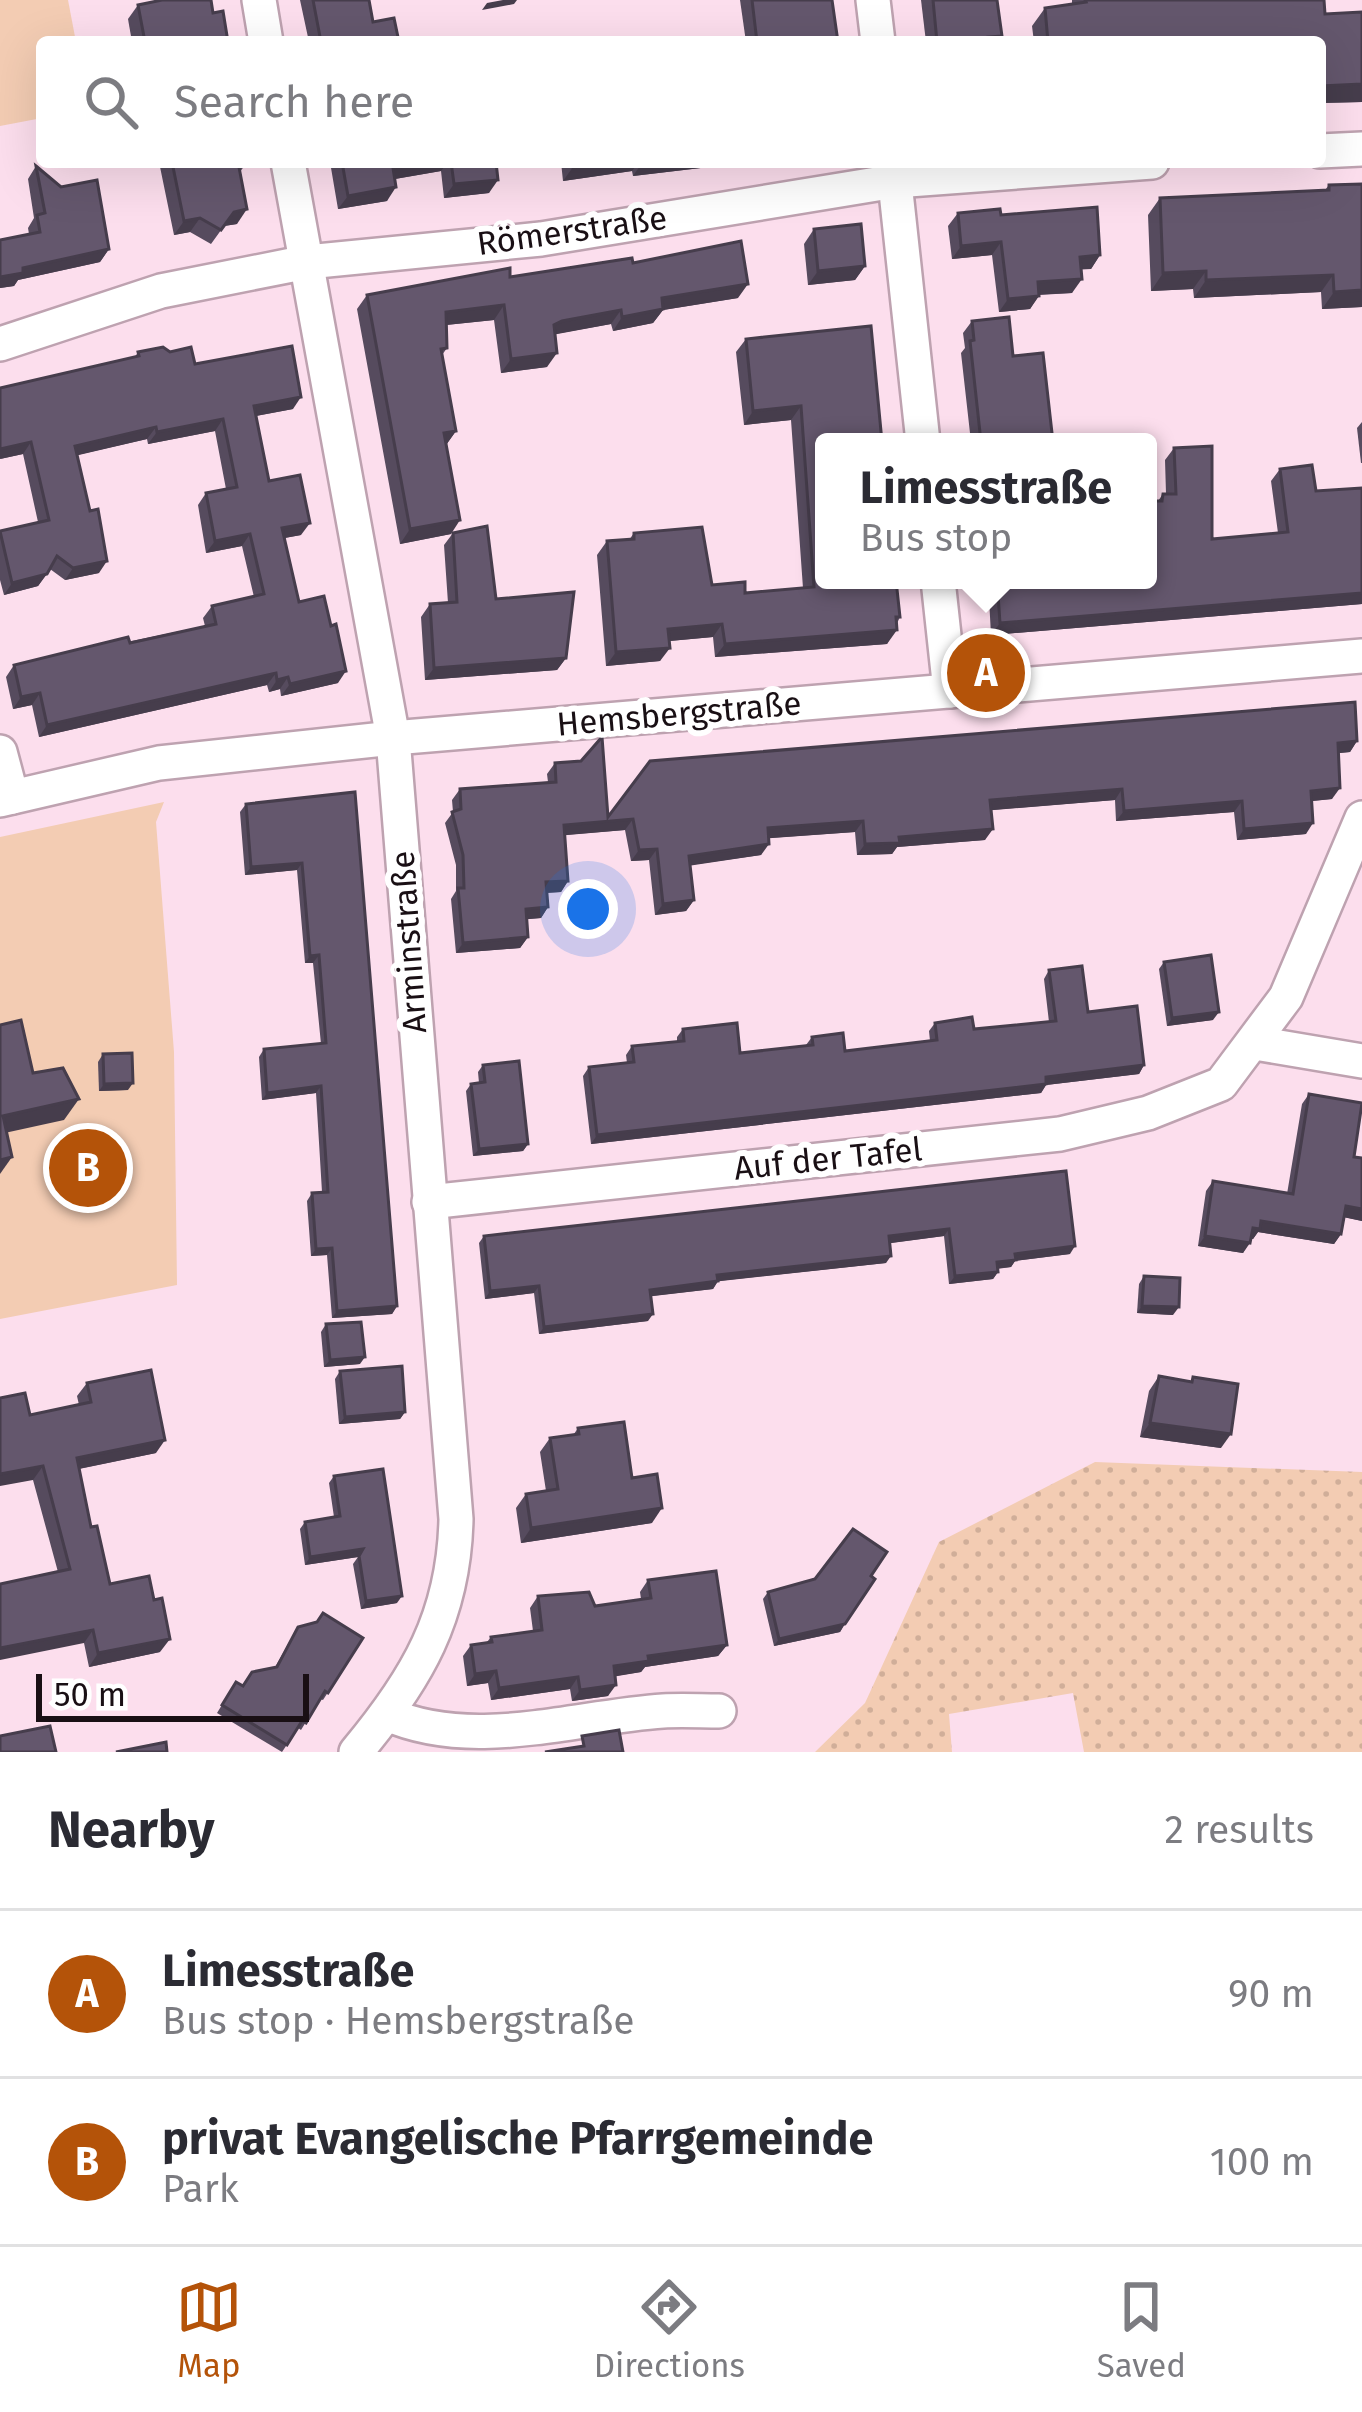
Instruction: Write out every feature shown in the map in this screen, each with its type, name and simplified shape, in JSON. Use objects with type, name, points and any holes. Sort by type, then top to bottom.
[{"type":"street","points":[[259,0],[265,36]]},
{"type":"street","points":[[873,0],[877,36]]},
{"type":"street","points":[[1326,151],[1362,149]]},
{"type":"street","name":"Arminstraße","points":[[289,168],[393,738],[456,1519],[455,1564],[427,1653],[356,1752]]},
{"type":"street","name":"Römerstraße","points":[[0,344],[160,291],[307,262],[541,239],[894,172],[997,168]]},
{"type":"street","points":[[894,172],[922,433]]},
{"type":"street","points":[[939,589],[950,692]]},
{"type":"street","name":"Hemsbergstraße","points":[[6,799],[159,763],[393,738],[1362,656]]},
{"type":"street","points":[[0,752],[6,799]]},
{"type":"street","points":[[1362,818],[1286,997],[1255,1043],[1362,1061]]},
{"type":"street","name":"Auf der Tafel","points":[[429,1202],[1060,1133],[1148,1113],[1221,1084],[1255,1043]]},
{"type":"street","points":[[387,1714],[433,1732],[492,1732],[662,1711],[719,1711]]},
{"type":"shaded area","points":[[0,0],[68,0],[75,36],[36,36],[36,119],[0,126]]},
{"type":"shaded area","points":[[164,802],[156,822],[174,1052],[177,1285],[0,1319],[0,837]]},
{"type":"shaded area","points":[[1095,1462],[1362,1472],[1362,1752],[1084,1752],[1073,1693],[949,1714],[952,1752],[815,1752],[865,1703],[939,1542]]},
{"type":"building","points":[[211,0],[213,13],[223,11],[227,36],[144,36],[138,5]]},
{"type":"building","points":[[313,0],[369,0],[373,22],[394,18],[398,36],[320,36]]},
{"type":"building","points":[[752,0],[832,0],[837,36],[756,36]]},
{"type":"building","points":[[933,0],[997,0],[1002,36],[936,36]]},
{"type":"building","points":[[1324,0],[1325,14],[1362,12],[1362,84],[1326,86],[1326,36],[1047,36],[1045,8],[1086,2]]},
{"type":"building","points":[[36,168],[61,187],[97,180],[109,249],[0,277],[0,240],[40,232],[37,215],[45,213]]},
{"type":"building","points":[[173,168],[239,168],[247,209],[234,212],[221,230],[200,218],[184,221]]},
{"type":"building","points":[[343,168],[393,168],[396,187],[348,196]]},
{"type":"building","points":[[452,168],[497,168],[498,180],[454,184]]},
{"type":"building","points":[[1362,184],[1362,290],[1334,292],[1333,275],[1206,280],[1206,271],[1163,273],[1160,198],[1329,190],[1329,185]]},
{"type":"building","points":[[1097,207],[1100,255],[1080,257],[1082,279],[1038,282],[1039,296],[1008,299],[1001,242],[961,246],[958,213],[1000,209],[1001,215]]},
{"type":"building","points":[[861,224],[865,266],[818,271],[814,229]]},
{"type":"building","points":[[741,241],[748,284],[662,298],[663,309],[622,317],[621,310],[562,321],[554,325],[557,353],[511,359],[504,305],[446,312],[447,348],[441,349],[456,431],[444,433],[460,520],[410,529],[367,295],[510,268],[510,277],[632,258],[633,263]]},
{"type":"building","points":[[1009,317],[1013,356],[1043,353],[1052,433],[980,433],[972,321]]},
{"type":"building","points":[[871,326],[881,433],[815,433],[815,589],[897,589],[897,630],[725,644],[722,624],[668,629],[670,648],[616,652],[607,541],[634,539],[634,533],[702,527],[712,585],[745,582],[745,593],[814,587],[801,406],[753,411],[746,339]]},
{"type":"building","points":[[292,346],[301,397],[254,406],[269,481],[300,475],[310,523],[282,528],[299,602],[324,596],[331,626],[336,624],[346,671],[290,684],[288,677],[277,680],[276,673],[47,725],[40,693],[21,697],[14,665],[128,637],[130,643],[216,624],[212,606],[264,594],[250,534],[215,541],[206,493],[237,487],[223,419],[157,432],[156,427],[75,446],[90,511],[98,509],[107,561],[73,568],[57,556],[47,574],[12,583],[0,531],[49,520],[31,442],[0,449],[0,388],[163,347],[170,352],[191,347],[195,364]]},
{"type":"building","points":[[1212,446],[1212,539],[1288,532],[1280,469],[1312,465],[1316,491],[1362,488],[1362,593],[1000,623],[998,589],[1157,589],[1157,501],[1162,501],[1163,494],[1176,494],[1174,448]]},
{"type":"building","points":[[487,526],[496,599],[574,592],[566,658],[434,668],[430,604],[457,602],[453,533]]},
{"type":"building","points":[[1355,702],[1357,741],[1338,743],[1340,788],[1311,791],[1313,823],[1244,829],[1242,801],[1124,811],[1122,789],[990,800],[993,829],[899,837],[900,843],[865,844],[863,821],[768,828],[769,844],[689,856],[694,900],[663,904],[657,849],[639,850],[633,819],[564,825],[568,881],[546,882],[548,907],[526,909],[528,937],[463,943],[458,888],[464,888],[463,855],[452,812],[461,809],[460,789],[556,782],[555,763],[581,761],[602,737],[608,817],[650,761]]},
{"type":"building","points":[[355,792],[397,1306],[337,1311],[332,1248],[316,1249],[312,1193],[328,1192],[321,1086],[267,1093],[264,1049],[326,1043],[319,955],[310,956],[302,863],[251,867],[246,804]]},
{"type":"building","points":[[1211,955],[1219,1012],[1172,1018],[1164,962]]},
{"type":"building","points":[[1082,966],[1088,1012],[1137,1006],[1144,1065],[1046,1077],[1046,1084],[597,1135],[589,1067],[634,1062],[632,1046],[684,1041],[683,1029],[737,1023],[740,1053],[813,1045],[812,1037],[843,1033],[845,1051],[937,1040],[935,1023],[972,1017],[974,1029],[1056,1021],[1049,970]]},
{"type":"building","points":[[21,1020],[33,1073],[63,1068],[79,1099],[3,1116],[12,1157],[0,1160],[0,1025]]},
{"type":"building","points":[[132,1053],[133,1083],[104,1084],[103,1054]]},
{"type":"building","points":[[519,1061],[528,1144],[479,1149],[471,1084],[485,1082],[483,1065]]},
{"type":"building","points":[[1309,1094],[1362,1103],[1354,1157],[1362,1158],[1362,1209],[1346,1206],[1341,1234],[1261,1221],[1260,1229],[1253,1228],[1250,1243],[1205,1236],[1213,1181],[1293,1194]]},
{"type":"building","points":[[1066,1171],[1075,1246],[1015,1254],[1016,1260],[997,1262],[998,1272],[955,1276],[949,1229],[889,1236],[891,1256],[717,1275],[718,1281],[650,1290],[653,1314],[544,1327],[539,1286],[490,1291],[484,1236]]},
{"type":"building","points":[[1144,1276],[1180,1278],[1179,1307],[1142,1306]]},
{"type":"building","points":[[361,1322],[365,1357],[330,1360],[326,1324]]},
{"type":"building","points":[[402,1366],[405,1412],[345,1417],[340,1371]]},
{"type":"building","points":[[151,1370],[165,1440],[77,1458],[91,1527],[97,1526],[110,1584],[149,1576],[154,1600],[162,1598],[170,1639],[98,1653],[93,1630],[0,1648],[0,1584],[70,1569],[43,1466],[0,1474],[0,1398],[25,1393],[30,1415],[91,1402],[87,1383]]},
{"type":"building","points":[[1159,1376],[1238,1384],[1231,1434],[1150,1423]]},
{"type":"building","points":[[624,1422],[632,1478],[657,1474],[662,1508],[531,1528],[526,1494],[558,1489],[550,1438],[579,1434],[578,1428]]},
{"type":"building","points":[[383,1469],[402,1596],[366,1601],[359,1556],[363,1549],[310,1557],[305,1522],[340,1516],[334,1476]]},
{"type":"building","points":[[853,1529],[887,1552],[845,1624],[779,1639],[768,1592],[815,1579]]},
{"type":"building","points":[[716,1571],[727,1645],[648,1656],[649,1661],[614,1666],[616,1685],[580,1690],[578,1677],[499,1688],[496,1671],[475,1674],[471,1645],[492,1642],[491,1637],[542,1630],[538,1596],[589,1592],[595,1606],[651,1598],[648,1580]]},
{"type":"building","points":[[323,1613],[363,1638],[287,1745],[222,1705],[236,1682],[243,1686],[252,1672],[277,1667],[298,1627],[317,1622]]},
{"type":"building","points":[[50,1726],[56,1752],[0,1752],[0,1736]]},
{"type":"building","points":[[619,1730],[623,1752],[545,1752],[584,1746],[582,1736]]},
{"type":"building","points":[[166,1742],[167,1752],[116,1752]]},
{"type":"place","name":"Limesstraße","points":[[986,673]]},
{"type":"place","name":"privat Evangelische Pfarrgemeinde","points":[[88,1168]]}]
